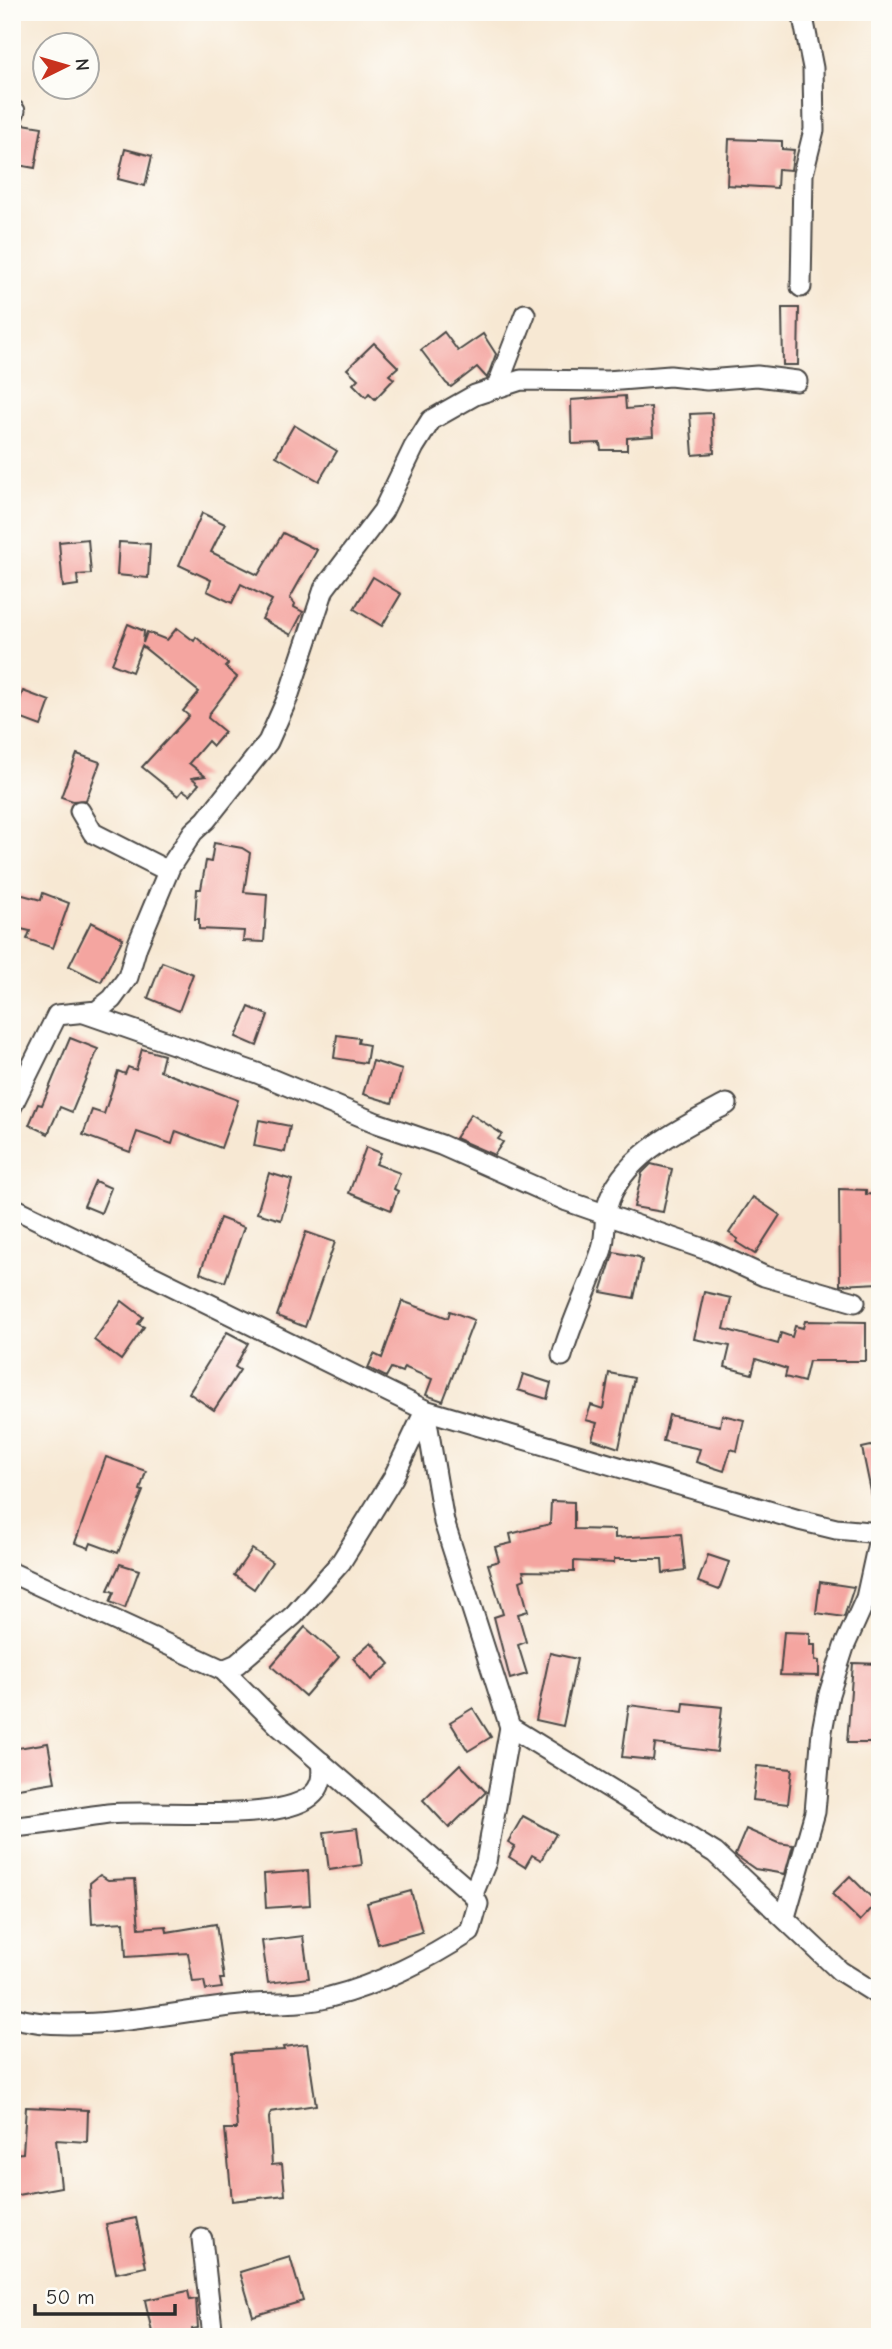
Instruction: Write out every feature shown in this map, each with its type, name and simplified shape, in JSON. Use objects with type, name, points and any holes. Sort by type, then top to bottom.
[{"type":"street","points":[[801,287],[803,174],[814,130],[813,68],[802,12]]},
{"type":"street","points":[[497,387],[525,314]]},
{"type":"street","points":[[12,1106],[57,1015],[97,1011],[112,999],[128,977],[137,946],[168,870],[193,832],[206,820],[268,742],[288,697],[324,589],[383,511],[414,447],[431,420],[475,395],[521,380],[607,381],[670,376],[706,380],[757,376],[797,381]]},
{"type":"street","points":[[80,811],[93,834],[168,870]]},
{"type":"street","points":[[83,1012],[257,1073],[377,1123],[441,1145],[519,1181],[607,1216],[710,1251],[764,1276],[855,1302]]},
{"type":"street","points":[[562,1356],[570,1323],[602,1247],[607,1206],[622,1176],[674,1132],[727,1104]]},
{"type":"street","points":[[12,1207],[425,1410],[799,1520],[836,1529],[880,1534],[866,1598],[844,1647],[829,1694],[822,1731],[815,1812],[785,1917]]},
{"type":"street","points":[[223,1670],[237,1664],[294,1615],[341,1562],[393,1478],[425,1410]]},
{"type":"street","points":[[425,1410],[444,1522],[510,1727],[486,1862],[472,1894]]},
{"type":"street","points":[[12,1573],[223,1670],[321,1762],[472,1894],[478,1904],[470,1932],[383,1978],[328,1998],[79,2023],[29,2022],[12,2017]]},
{"type":"street","points":[[510,1727],[715,1853],[840,1971],[879,1995]]},
{"type":"street","points":[[12,1827],[54,1825],[110,1814],[199,1815],[268,1809],[300,1802],[319,1787],[323,1774],[321,1762]]},
{"type":"street","points":[[202,2239],[213,2337]]},
{"type":"building","points":[[23,124],[42,127],[35,168],[12,164],[17,129]]},
{"type":"building","points":[[729,139],[782,141],[782,149],[794,150],[791,170],[778,169],[777,188],[727,185]]},
{"type":"building","points":[[125,149],[152,156],[145,186],[118,179]]},
{"type":"building","points":[[782,308],[799,308],[798,365],[783,365]]},
{"type":"building","points":[[444,332],[458,351],[483,334],[496,354],[487,378],[477,367],[451,387],[446,383],[421,350]]},
{"type":"building","points":[[374,343],[398,367],[389,375],[394,379],[375,399],[369,393],[366,397],[353,384],[358,379],[347,369]]},
{"type":"building","points":[[625,396],[626,409],[651,407],[653,436],[627,438],[627,450],[601,450],[600,443],[572,444],[571,400]]},
{"type":"building","points":[[712,413],[714,453],[693,455],[690,414]]},
{"type":"building","points":[[294,425],[337,451],[319,481],[276,456]]},
{"type":"building","points":[[202,513],[225,524],[211,552],[258,575],[283,533],[317,550],[290,598],[295,604],[294,607],[303,612],[291,635],[262,619],[272,600],[241,584],[232,603],[207,591],[211,580],[179,565]]},
{"type":"building","points":[[88,539],[91,574],[77,575],[78,585],[63,587],[59,542]]},
{"type":"building","points":[[119,542],[150,544],[148,578],[117,575]]},
{"type":"building","points":[[373,577],[401,594],[382,626],[354,609]]},
{"type":"building","points":[[128,624],[144,631],[143,643],[147,632],[167,640],[177,628],[194,641],[196,637],[228,664],[225,667],[237,677],[208,718],[225,732],[213,746],[208,741],[189,763],[205,776],[192,778],[199,784],[190,795],[183,790],[178,796],[142,767],[189,716],[183,711],[199,692],[142,646],[132,672],[112,664]]},
{"type":"building","points":[[23,691],[50,701],[41,726],[14,716]]},
{"type":"building","points":[[77,754],[100,762],[86,800],[73,801],[61,797]]},
{"type":"building","points":[[214,843],[242,848],[250,853],[244,892],[267,894],[264,942],[243,941],[244,931],[199,929],[199,919],[195,919],[197,889],[201,889],[206,861],[211,862]]},
{"type":"building","points":[[12,892],[41,900],[43,893],[69,903],[53,948],[27,939],[30,931],[12,927]]},
{"type":"building","points":[[91,922],[123,938],[101,982],[69,966]]},
{"type":"building","points":[[162,962],[193,974],[179,1011],[148,998]]},
{"type":"building","points":[[249,1007],[268,1015],[257,1046],[236,1037]]},
{"type":"building","points":[[337,1035],[359,1038],[358,1043],[369,1045],[366,1063],[334,1058]]},
{"type":"building","points":[[70,1038],[98,1049],[72,1112],[60,1107],[48,1134],[29,1125],[38,1104],[42,1105]]},
{"type":"building","points":[[142,1049],[164,1055],[160,1071],[238,1100],[221,1148],[176,1131],[172,1144],[137,1132],[130,1152],[83,1135],[92,1110],[104,1114],[118,1071],[125,1074],[128,1067],[136,1070]]},
{"type":"building","points":[[373,1061],[402,1070],[392,1103],[363,1094]]},
{"type":"building","points":[[471,1114],[502,1134],[498,1139],[503,1142],[494,1155],[455,1138]]},
{"type":"building","points":[[259,1120],[290,1126],[285,1152],[254,1146]]},
{"type":"building","points":[[366,1147],[381,1153],[376,1164],[400,1173],[394,1189],[398,1191],[391,1210],[349,1193]]},
{"type":"building","points":[[651,1164],[672,1169],[663,1212],[634,1207],[642,1173]]},
{"type":"building","points":[[269,1173],[292,1180],[281,1220],[257,1213]]},
{"type":"building","points":[[95,1181],[111,1188],[101,1213],[84,1206]]},
{"type":"building","points":[[839,1189],[866,1190],[866,1194],[880,1195],[880,1283],[840,1285]]},
{"type":"building","points":[[753,1197],[780,1215],[755,1254],[736,1242],[738,1239],[729,1233]]},
{"type":"building","points":[[220,1218],[244,1227],[225,1282],[200,1273]]},
{"type":"building","points":[[306,1232],[335,1242],[305,1327],[277,1316]]},
{"type":"building","points":[[614,1252],[642,1260],[634,1298],[601,1292]]},
{"type":"building","points":[[704,1292],[731,1298],[724,1329],[778,1344],[781,1333],[792,1337],[795,1326],[803,1328],[805,1321],[866,1322],[866,1361],[809,1361],[804,1382],[785,1377],[787,1369],[756,1359],[752,1374],[725,1367],[730,1346],[694,1339]]},
{"type":"building","points":[[122,1301],[143,1317],[138,1324],[144,1327],[121,1360],[94,1340]]},
{"type":"building","points":[[402,1301],[448,1318],[450,1311],[474,1320],[443,1401],[426,1395],[432,1379],[404,1367],[402,1372],[391,1368],[386,1377],[368,1368],[374,1354],[382,1358]]},
{"type":"building","points":[[227,1332],[248,1343],[235,1367],[240,1370],[214,1410],[189,1393]]},
{"type":"building","points":[[609,1373],[634,1378],[619,1448],[592,1439],[597,1423],[586,1420],[591,1405],[603,1409]]},
{"type":"building","points":[[523,1374],[551,1383],[547,1399],[518,1390]]},
{"type":"building","points":[[669,1415],[720,1426],[722,1415],[744,1420],[737,1451],[731,1449],[724,1471],[696,1462],[700,1449],[663,1441]]},
{"type":"building","points":[[880,1444],[880,1500],[873,1501],[862,1448]]},
{"type":"building","points":[[106,1457],[146,1471],[140,1490],[143,1491],[118,1553],[91,1543],[89,1548],[75,1543]]},
{"type":"building","points":[[551,1501],[574,1502],[574,1529],[615,1530],[615,1538],[681,1534],[685,1570],[663,1573],[662,1559],[614,1559],[614,1563],[574,1561],[574,1572],[523,1571],[525,1579],[520,1581],[528,1611],[518,1614],[526,1642],[518,1645],[527,1674],[510,1679],[494,1617],[503,1614],[488,1564],[499,1561],[495,1547],[512,1543],[510,1534],[550,1524]]},
{"type":"building","points":[[252,1549],[272,1562],[254,1589],[234,1575]]},
{"type":"building","points":[[708,1555],[729,1562],[719,1590],[698,1582]]},
{"type":"building","points":[[120,1564],[139,1570],[125,1608],[110,1602],[114,1592],[108,1590]]},
{"type":"building","points":[[820,1582],[854,1587],[844,1617],[816,1613]]},
{"type":"building","points":[[305,1627],[339,1657],[305,1696],[271,1666]]},
{"type":"building","points":[[784,1632],[810,1633],[810,1645],[815,1645],[815,1660],[819,1661],[819,1676],[780,1675]]},
{"type":"building","points":[[371,1642],[390,1664],[371,1680],[353,1658]]},
{"type":"building","points":[[550,1653],[577,1659],[563,1726],[536,1720]]},
{"type":"building","points":[[853,1663],[880,1664],[880,1743],[847,1743]]},
{"type":"building","points":[[684,1703],[722,1707],[717,1752],[655,1744],[653,1760],[622,1757],[629,1705],[683,1712]]},
{"type":"building","points":[[473,1708],[491,1737],[468,1751],[450,1722]]},
{"type":"building","points":[[48,1743],[55,1782],[12,1789],[12,1749]]},
{"type":"building","points":[[460,1764],[486,1792],[449,1828],[423,1800]]},
{"type":"building","points":[[757,1766],[792,1769],[788,1804],[753,1800]]},
{"type":"building","points":[[523,1816],[556,1834],[541,1860],[532,1855],[525,1867],[509,1857],[515,1846],[508,1842]]},
{"type":"building","points":[[357,1828],[362,1865],[329,1870],[324,1832]]},
{"type":"building","points":[[746,1829],[778,1843],[793,1845],[785,1874],[755,1869],[735,1855]]},
{"type":"building","points":[[308,1871],[310,1905],[266,1908],[264,1874]]},
{"type":"building","points":[[100,1875],[108,1880],[135,1879],[139,1928],[166,1926],[167,1932],[216,1924],[224,1979],[220,1979],[222,1988],[206,1990],[204,1981],[193,1982],[188,1953],[126,1957],[124,1922],[92,1924],[90,1883]]},
{"type":"building","points":[[850,1876],[877,1903],[860,1921],[832,1894]]},
{"type":"building","points":[[411,1891],[422,1932],[378,1944],[367,1903]]},
{"type":"building","points":[[303,1936],[309,1978],[268,1983],[262,1941]]},
{"type":"building","points":[[307,2044],[316,2105],[271,2112],[269,2118],[272,2165],[282,2164],[285,2195],[232,2201],[225,2129],[237,2129],[232,2053],[284,2050],[283,2047]]},
{"type":"building","points":[[26,2107],[88,2110],[87,2142],[56,2140],[61,2187],[12,2196],[12,2154],[23,2153]]},
{"type":"building","points":[[136,2218],[146,2267],[116,2273],[106,2224]]},
{"type":"building","points":[[290,2257],[303,2301],[253,2316],[240,2272]]},
{"type":"building","points":[[188,2291],[190,2300],[196,2299],[198,2328],[192,2329],[193,2337],[153,2337],[145,2300]]}]
